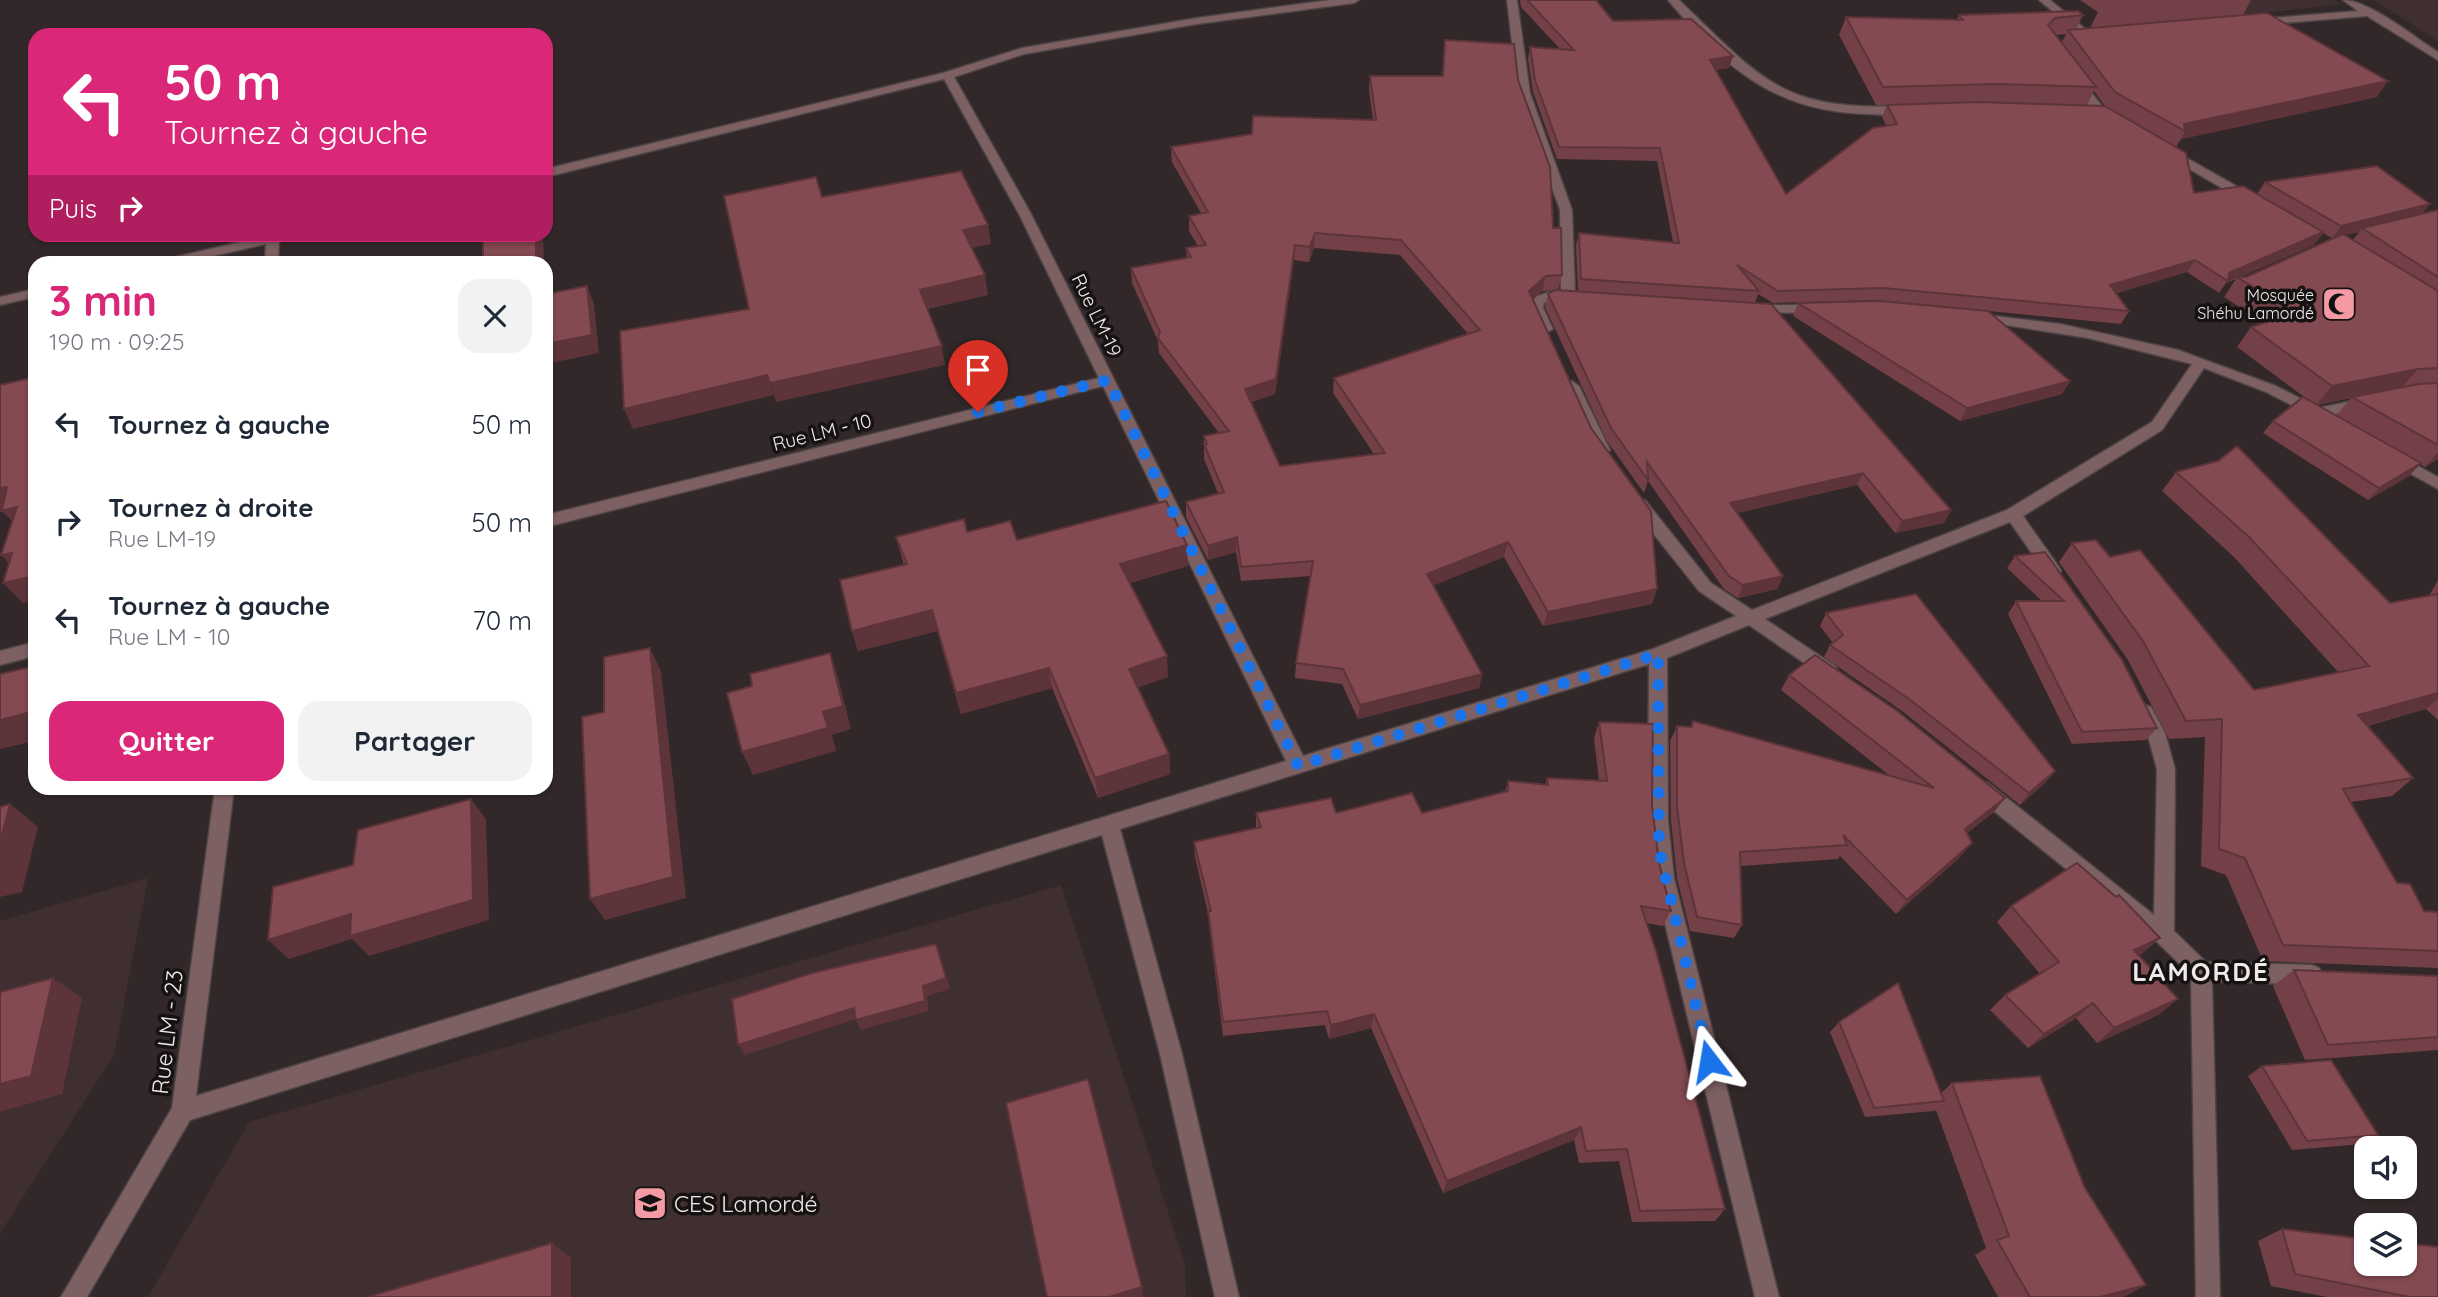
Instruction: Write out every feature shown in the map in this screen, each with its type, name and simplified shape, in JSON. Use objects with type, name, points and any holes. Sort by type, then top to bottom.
[{"type":"street","points":[[553,171],[947,75],[1045,46],[1354,0]]},
{"type":"street","points":[[1512,0],[1524,93],[1566,210],[1575,297],[1545,297],[1535,305],[1553,344]]},
{"type":"street","points":[[1674,0],[1754,76],[1775,92],[1835,107],[1921,110]]},
{"type":"street","points":[[2044,0],[2090,37]]},
{"type":"street","points":[[2348,0],[2438,57]]},
{"type":"street","points":[[2250,23],[2370,13]]},
{"type":"street","points":[[2068,39],[2103,36]]},
{"type":"street","points":[[2070,71],[2094,112],[2124,125]]},
{"type":"street","name":"Rue LM-19","points":[[947,75],[1025,214],[1298,766]]},
{"type":"street","points":[[2158,146],[2261,205]]},
{"type":"street","points":[[200,256],[264,242]]},
{"type":"street","points":[[0,301],[28,295]]},
{"type":"street","points":[[1733,308],[1836,308]]},
{"type":"street","points":[[1963,315],[2136,341],[2271,388],[2339,426]]},
{"type":"street","points":[[183,1111],[1658,654],[1753,619],[2013,514],[2157,426],[2201,362]]},
{"type":"street","points":[[1564,369],[1611,465]]},
{"type":"street","name":"Rue LM - 10","points":[[553,519],[1108,380]]},
{"type":"street","points":[[2317,413],[2377,401]]},
{"type":"street","points":[[2383,452],[2438,484]]},
{"type":"street","points":[[1632,495],[1705,587],[1850,685]]},
{"type":"street","points":[[2013,514],[2066,590]]},
{"type":"street","points":[[0,657],[28,651]]},
{"type":"street","points":[[1658,654],[1658,821],[1664,878],[1767,1297]]},
{"type":"street","points":[[2138,698],[2156,733],[2166,769],[2164,935]]},
{"type":"street","points":[[1970,779],[2164,935],[2201,971],[2326,976]]},
{"type":"street","name":"Rue LM - 23","points":[[74,1297],[183,1111],[223,795]]},
{"type":"street","points":[[1109,824],[1171,1054],[1227,1297]]},
{"type":"street","points":[[2201,971],[2208,1297]]},
{"type":"shaded area","points":[[2080,0],[2335,0],[2342,4],[2121,29]]},
{"type":"shaded area","points":[[2374,0],[2438,0],[2438,41]]},
{"type":"shaded area","points":[[148,878],[114,1055],[0,1233],[0,921]]},
{"type":"shaded area","points":[[1061,885],[1185,1264],[1186,1297],[148,1297],[249,1122]]},
{"type":"building","points":[[1527,0],[1596,0],[1613,21],[1691,19],[1733,56],[1710,60],[1786,194],[1873,128],[1897,124],[1887,105],[1977,102],[2105,106],[2186,153],[2194,193],[2243,186],[2323,232],[2229,273],[2228,281],[2195,260],[2110,285],[2129,311],[1883,288],[1778,291],[1737,265],[1759,291],[1581,279],[1579,233],[1679,243],[1660,148],[1559,147],[1535,80],[1530,47],[1574,50]]},
{"type":"building","points":[[2078,11],[2083,15],[2055,18],[2048,25],[2096,87],[1997,84],[1883,87],[1846,17],[1963,20],[1959,15]]},
{"type":"building","points":[[2267,13],[2388,81],[2184,124],[2185,131],[2115,92],[2068,30]]},
{"type":"building","points":[[1445,40],[1514,44],[1518,80],[1550,167],[1553,228],[1561,228],[1562,275],[1546,276],[1529,291],[1591,428],[1651,511],[1657,589],[1548,612],[1508,542],[1427,574],[1482,674],[1360,705],[1343,669],[1296,663],[1313,561],[1241,567],[1237,537],[1208,546],[1186,502],[1224,492],[1204,444],[1207,444],[1204,436],[1229,431],[1158,338],[1160,332],[1131,268],[1191,257],[1186,248],[1206,245],[1189,216],[1208,212],[1171,147],[1252,134],[1253,116],[1376,120],[1370,76],[1443,76]],"holes":[[[1315,233],[1401,240],[1480,330],[1334,378],[1385,453],[1280,466],[1245,389],[1276,379],[1295,245],[1310,247]]]},
{"type":"building","points":[[2377,166],[2430,204],[2341,226],[2265,182]]},
{"type":"building","points":[[961,171],[988,225],[963,230],[985,275],[920,290],[942,346],[770,383],[767,375],[624,409],[620,331],[749,309],[724,196],[816,177],[822,197]]},
{"type":"building","points":[[2438,210],[2438,277],[2362,228]]},
{"type":"building","points":[[2343,234],[2438,291],[2438,368],[2418,369],[2332,386],[2251,327],[2294,313],[2237,277],[2246,277]]},
{"type":"building","points":[[483,242],[536,242],[536,256],[483,256]]},
{"type":"building","points":[[587,286],[592,335],[553,343],[553,293]]},
{"type":"building","points":[[1555,290],[1771,304],[1951,510],[1902,521],[1863,473],[1730,503],[1783,576],[1743,585],[1729,576],[1647,462],[1648,480],[1611,428],[1548,294]]},
{"type":"building","points":[[1880,301],[1988,311],[2070,381],[1967,408],[1798,303]]},
{"type":"building","points":[[28,379],[28,578],[3,583],[12,553],[1,555],[17,507],[2,511],[7,487],[0,488],[0,385]]},
{"type":"building","points":[[2438,383],[2438,445],[2352,397],[2419,384]]},
{"type":"building","points":[[2303,397],[2421,463],[2379,488],[2273,421]]},
{"type":"building","points":[[2237,446],[2390,603],[2438,594],[2438,693],[2358,715],[2413,778],[2343,789],[2397,883],[2410,884],[2424,911],[2438,912],[2438,951],[2283,945],[2245,858],[2219,849],[2222,719],[2186,721],[2143,641],[2072,543],[2096,540],[2110,557],[2140,550],[2254,690],[2369,666],[2249,537],[2176,472],[2218,461]]},
{"type":"building","points":[[1166,501],[1187,545],[1120,564],[1167,656],[1129,669],[1169,754],[1095,778],[1049,668],[956,693],[932,610],[852,631],[840,580],[907,564],[896,537],[964,519],[967,532],[1010,521],[1017,540]]},
{"type":"building","points":[[2045,552],[2122,660],[2157,728],[2082,732],[2016,601],[2064,601],[2015,556]]},
{"type":"building","points":[[1916,594],[2055,771],[2029,793],[1909,699],[1830,645],[1843,635],[1826,613]]},
{"type":"building","points":[[650,648],[673,877],[590,899],[582,717],[604,712],[604,657]]},
{"type":"building","points":[[830,653],[843,706],[823,712],[828,728],[742,752],[727,693],[752,686],[750,674]]},
{"type":"building","points":[[1815,655],[1896,710],[2005,798],[1965,829],[1972,843],[1907,900],[1843,835],[1847,845],[1740,852],[1742,925],[1697,917],[1684,863],[1677,806],[1677,726],[1692,727],[1693,721],[1934,788],[1789,675]]},
{"type":"building","points":[[28,668],[28,713],[0,720],[0,674]]},
{"type":"building","points":[[1599,722],[1653,724],[1652,805],[1659,863],[1671,911],[1641,906],[1656,951],[1725,1209],[1640,1211],[1627,1149],[1586,1151],[1581,1127],[1447,1181],[1374,1014],[1331,1025],[1327,1011],[1223,1022],[1208,911],[1211,911],[1194,842],[1261,827],[1256,813],[1331,798],[1336,813],[1412,793],[1422,813],[1508,791],[1508,781],[1548,785],[1547,778],[1607,781]]},
{"type":"building","points":[[471,799],[473,900],[350,936],[351,914],[268,940],[273,887],[353,865],[358,830]]},
{"type":"building","points":[[10,804],[0,843],[0,807]]},
{"type":"building","points":[[2077,863],[2116,897],[2119,895],[2160,938],[2134,950],[2178,999],[2114,1028],[2093,1003],[2044,1034],[2005,995],[2059,962],[2011,906]]},
{"type":"building","points":[[936,944],[946,978],[923,986],[925,1001],[856,1020],[854,1008],[738,1045],[732,999],[812,973]]},
{"type":"building","points":[[2294,970],[2438,976],[2438,1037],[2328,1045]]},
{"type":"building","points":[[53,978],[31,1076],[0,1084],[0,992]]},
{"type":"building","points":[[1898,983],[1944,1101],[1874,1108],[1839,1022]]},
{"type":"building","points":[[2331,1060],[2378,1135],[2307,1141],[2262,1066]]},
{"type":"building","points":[[2040,1076],[2085,1188],[2146,1285],[2100,1297],[2030,1297],[1997,1240],[2009,1236],[1952,1083]]},
{"type":"building","points":[[1088,1079],[1142,1287],[1109,1297],[1047,1297],[1006,1103]]},
{"type":"building","points":[[2282,1229],[2354,1238],[2354,1276],[2417,1276],[2417,1245],[2438,1247],[2438,1297],[2410,1297],[2295,1274]]},
{"type":"building","points":[[552,1243],[552,1297],[367,1297]]},
{"type":"place","name":"Mosquée Shéhu Lamordé","points":[[2339,304]]},
{"type":"place","name":"CES Lamordé","points":[[650,1203]]},
{"type":"district","name":"LAMORDÉ","points":[[2201,971]]},
{"type":"route","points":[[978,412],[1108,380],[1298,766],[1658,654],[1659,849],[1709,1061]]}]
